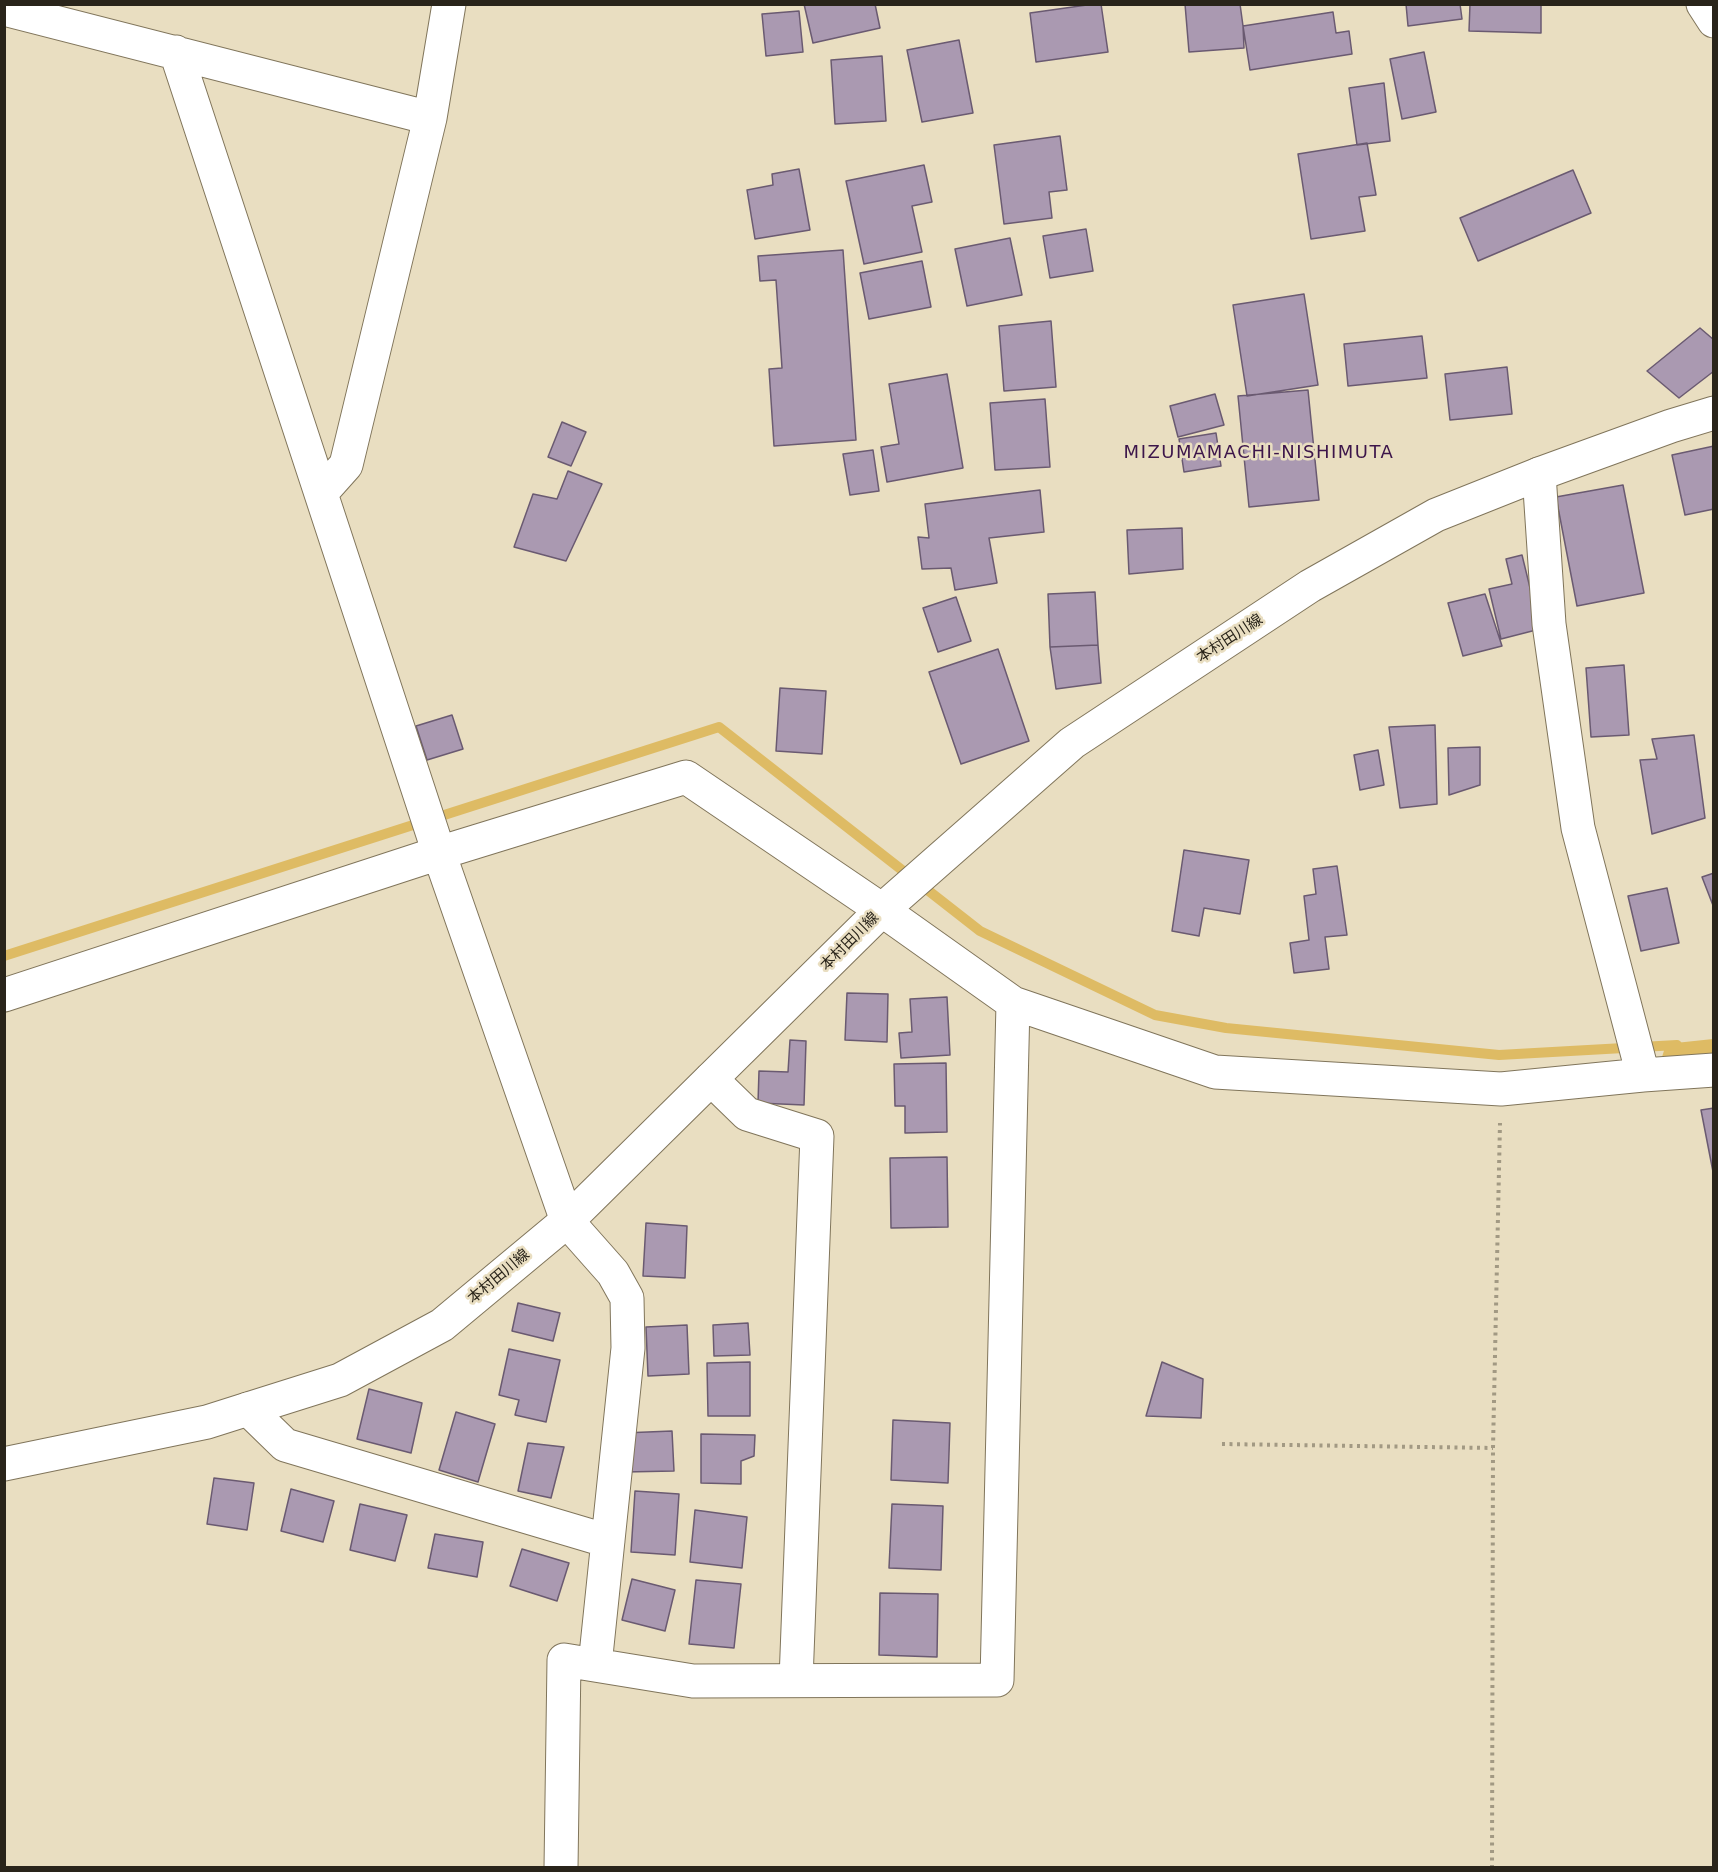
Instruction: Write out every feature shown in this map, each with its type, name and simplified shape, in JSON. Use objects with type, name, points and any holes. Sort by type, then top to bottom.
[{"type":"street","points":[[321,493],[345,465],[430,118],[449,4]]},
{"type":"street","points":[[1703,4],[1713,21]]},
{"type":"street","points":[[4,9],[430,118]]},
{"type":"street","points":[[176,52],[439,853],[567,1221],[613,1273],[627,1298],[628,1348],[595,1665]]},
{"type":"street","name":"本村田川線","points":[[4,1464],[207,1422],[340,1380],[441,1325],[567,1221],[882,910],[1072,743],[1321,580],[1436,515],[1539,474],[1713,413]]},
{"type":"street","points":[[1539,474],[1549,624],[1578,828],[1643,1075]]},
{"type":"street","points":[[4,994],[439,853],[686,777],[882,910],[1013,1003],[1215,1072],[1501,1089],[1713,1070]]},
{"type":"street","points":[[561,1868],[564,1660],[693,1681],[997,1680],[1013,1003]]},
{"type":"street","points":[[711,1079],[747,1114],[817,1136],[796,1680]]},
{"type":"street","points":[[248,1409],[285,1445],[608,1540]]},
{"type":"path","points":[[1492,1868],[1493,1448],[1501,1089]]},
{"type":"path","points":[[1222,1444],[1493,1448]]},
{"type":"shaded area","points":[[1713,1039],[1713,1053],[1662,1057],[1666,1044]]},
{"type":"building","points":[[804,4],[875,4],[880,28],[813,43]]},
{"type":"building","points":[[1101,4],[1108,52],[1036,62],[1030,13]]},
{"type":"building","points":[[1185,4],[1240,4],[1244,48],[1189,52]]},
{"type":"building","points":[[1406,4],[1460,4],[1462,19],[1408,26]]},
{"type":"building","points":[[1470,4],[1541,4],[1541,33],[1469,31]]},
{"type":"building","points":[[799,11],[803,52],[766,56],[762,14]]},
{"type":"building","points":[[1333,12],[1336,33],[1349,31],[1352,54],[1250,70],[1243,26]]},
{"type":"building","points":[[959,40],[973,113],[922,122],[907,50]]},
{"type":"building","points":[[1424,52],[1436,112],[1402,119],[1390,59]]},
{"type":"building","points":[[882,56],[886,121],[835,124],[831,60]]},
{"type":"building","points":[[1384,83],[1390,141],[1357,145],[1349,88]]},
{"type":"building","points":[[1060,136],[1067,190],[1049,192],[1052,218],[1004,224],[994,145]]},
{"type":"building","points":[[1367,143],[1376,195],[1359,197],[1365,231],[1311,239],[1298,154]]},
{"type":"building","points":[[924,165],[932,202],[912,206],[922,252],[864,264],[846,181]]},
{"type":"building","points":[[799,169],[810,230],[755,239],[747,190],[773,185],[772,174]]},
{"type":"building","points":[[1573,170],[1591,213],[1478,261],[1460,218]]},
{"type":"building","points":[[1086,229],[1093,271],[1050,278],[1043,236]]},
{"type":"building","points":[[1010,238],[1022,295],[967,306],[955,249]]},
{"type":"building","points":[[843,250],[856,440],[774,446],[769,369],[782,368],[776,280],[760,281],[758,256]]},
{"type":"building","points":[[922,261],[931,307],[869,319],[860,273]]},
{"type":"building","points":[[1304,294],[1318,385],[1247,396],[1233,305]]},
{"type":"building","points":[[1051,321],[1056,387],[1004,391],[999,326]]},
{"type":"building","points":[[1700,328],[1714,340],[1714,371],[1679,398],[1647,371]]},
{"type":"building","points":[[1422,336],[1427,378],[1348,386],[1344,344]]},
{"type":"building","points":[[1507,367],[1512,414],[1450,420],[1445,374]]},
{"type":"building","points":[[947,374],[963,468],[887,482],[881,447],[899,444],[889,384]]},
{"type":"building","points":[[1308,390],[1319,500],[1249,507],[1238,396]]},
{"type":"building","points":[[1215,394],[1224,425],[1178,437],[1170,406]]},
{"type":"building","points":[[1045,399],[1050,467],[995,470],[990,403]]},
{"type":"building","points":[[562,422],[586,432],[571,466],[548,457]]},
{"type":"building","points":[[1216,433],[1221,466],[1184,472],[1179,439]]},
{"type":"building","points":[[1714,446],[1714,509],[1685,515],[1672,455]]},
{"type":"building","points":[[873,450],[879,491],[850,495],[843,454]]},
{"type":"building","points":[[568,471],[602,484],[566,561],[514,547],[533,494],[557,499]]},
{"type":"building","points":[[1623,485],[1644,593],[1577,606],[1556,497]]},
{"type":"building","points":[[1040,490],[1044,532],[989,538],[997,583],[955,590],[951,568],[922,569],[918,537],[929,538],[925,504]]},
{"type":"building","points":[[1182,528],[1183,569],[1129,574],[1127,530]]},
{"type":"building","points":[[1522,555],[1540,629],[1501,639],[1489,589],[1512,584],[1506,559]]},
{"type":"building","points":[[1095,592],[1098,645],[1050,647],[1048,594]]},
{"type":"building","points":[[1485,594],[1502,646],[1463,656],[1448,603]]},
{"type":"building","points":[[956,597],[971,641],[938,652],[923,608]]},
{"type":"building","points":[[1098,645],[1101,683],[1056,689],[1050,647]]},
{"type":"building","points":[[998,649],[1029,741],[961,764],[929,672]]},
{"type":"building","points":[[1624,665],[1629,735],[1591,737],[1586,668]]},
{"type":"building","points":[[780,688],[826,691],[822,754],[776,751]]},
{"type":"building","points":[[452,715],[463,749],[427,760],[416,726]]},
{"type":"building","points":[[1435,725],[1437,804],[1400,808],[1389,727]]},
{"type":"building","points":[[1694,735],[1705,818],[1652,834],[1640,760],[1657,759],[1652,739]]},
{"type":"building","points":[[1480,747],[1480,785],[1449,795],[1448,748]]},
{"type":"building","points":[[1378,750],[1384,785],[1360,790],[1354,755]]},
{"type":"building","points":[[1184,850],[1249,860],[1240,914],[1204,908],[1199,936],[1172,931]]},
{"type":"building","points":[[1337,866],[1347,935],[1325,937],[1329,969],[1294,973],[1290,943],[1309,940],[1304,896],[1316,894],[1313,869]]},
{"type":"building","points":[[1714,873],[1714,908],[1702,877]]},
{"type":"building","points":[[1667,888],[1679,943],[1641,951],[1628,896]]},
{"type":"building","points":[[847,993],[888,994],[887,1042],[845,1040]]},
{"type":"building","points":[[947,997],[950,1055],[901,1058],[899,1033],[912,1032],[910,999]]},
{"type":"building","points":[[790,1040],[806,1041],[804,1105],[758,1103],[759,1071],[788,1072]]},
{"type":"building","points":[[946,1063],[947,1132],[905,1133],[905,1106],[895,1106],[894,1064]]},
{"type":"building","points":[[1714,1108],[1714,1177],[1701,1110]]},
{"type":"building","points":[[947,1157],[948,1227],[891,1228],[890,1158]]},
{"type":"building","points":[[646,1223],[687,1226],[685,1278],[643,1276]]},
{"type":"building","points":[[518,1303],[560,1313],[553,1341],[512,1331]]},
{"type":"building","points":[[748,1323],[750,1355],[714,1356],[713,1325]]},
{"type":"building","points":[[687,1325],[689,1374],[648,1376],[646,1327]]},
{"type":"building","points":[[509,1349],[560,1360],[546,1422],[515,1415],[519,1400],[499,1395]]},
{"type":"building","points":[[750,1362],[750,1416],[708,1416],[707,1363]]},
{"type":"building","points":[[1162,1362],[1203,1379],[1201,1418],[1146,1416]]},
{"type":"building","points":[[369,1389],[422,1403],[411,1453],[357,1439]]},
{"type":"building","points":[[456,1412],[495,1424],[478,1482],[439,1470]]},
{"type":"building","points":[[893,1420],[950,1423],[948,1483],[891,1480]]},
{"type":"building","points":[[672,1431],[674,1471],[624,1472],[623,1433]]},
{"type":"building","points":[[701,1434],[755,1435],[754,1456],[741,1461],[741,1484],[701,1483]]},
{"type":"building","points":[[528,1443],[564,1447],[551,1498],[518,1491]]},
{"type":"building","points":[[214,1478],[254,1483],[247,1530],[207,1524]]},
{"type":"building","points":[[291,1489],[334,1501],[323,1542],[281,1531]]},
{"type":"building","points":[[635,1491],[679,1494],[675,1555],[631,1552]]},
{"type":"building","points":[[360,1504],[407,1515],[395,1561],[350,1550]]},
{"type":"building","points":[[892,1504],[943,1506],[941,1570],[889,1568]]},
{"type":"building","points":[[695,1510],[747,1517],[742,1568],[690,1562]]},
{"type":"building","points":[[435,1534],[483,1542],[477,1577],[428,1568]]},
{"type":"building","points":[[522,1549],[569,1563],[557,1601],[510,1586]]},
{"type":"building","points":[[632,1579],[675,1590],[665,1631],[622,1620]]},
{"type":"building","points":[[696,1580],[741,1584],[734,1648],[689,1644]]},
{"type":"building","points":[[880,1593],[938,1594],[937,1657],[879,1655]]},
{"type":"waterway","points":[[4,956],[719,727],[980,931],[1155,1015],[1226,1028],[1499,1055],[1677,1045]]},
{"type":"district","name":"MIZUMAMACHI-NISHIMUTA","points":[[1259,453]]}]
